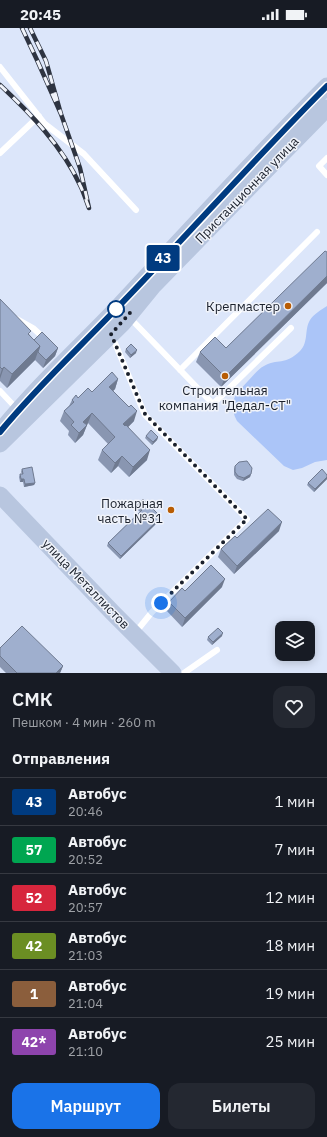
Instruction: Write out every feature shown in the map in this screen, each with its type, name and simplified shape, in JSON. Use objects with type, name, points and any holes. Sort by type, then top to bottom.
[{"type":"main road","name":"Пристанционная улица","points":[[0,432],[64,358],[117,308],[283,130],[327,86]]},
{"type":"main road","name":"Пристанционная улица","points":[[0,444],[121,325],[154,285],[327,108]]},
{"type":"main road","points":[[121,325],[171,281],[214,240],[327,124]]},
{"type":"main road","name":"улица Металлистов","points":[[0,495],[173,673]]},
{"type":"lane","points":[[0,67],[39,116],[53,130],[84,154],[136,210]]},
{"type":"lane","points":[[0,153],[39,116]]},
{"type":"lane","points":[[327,158],[319,166],[327,175]]},
{"type":"lane","points":[[180,370],[317,232]]},
{"type":"lane","points":[[11,314],[33,328],[52,346]]},
{"type":"lane","points":[[121,325],[180,370],[213,404],[291,328]]},
{"type":"lane","points":[[121,325],[145,414],[247,519],[152,612],[134,634]]},
{"type":"lane","points":[[0,391],[18,410]]},
{"type":"lane","points":[[184,673],[217,650]]},
{"type":"shaded area","points":[[327,306],[327,460],[315,462],[293,470],[284,466],[237,421],[233,409],[234,399],[239,390],[264,366],[273,362],[290,359],[300,351],[305,344],[307,328],[310,320]]},
{"type":"building","points":[[325,251],[327,252],[327,276],[225,377],[200,352],[215,337],[226,348]]},
{"type":"building","points":[[0,299],[31,331],[28,334],[40,346],[12,374],[4,367],[2,369],[0,367]]},
{"type":"building","points":[[42,332],[58,348],[46,360],[38,352],[40,346],[34,340]]},
{"type":"building","points":[[131,344],[137,350],[131,355],[126,349]]},
{"type":"building","points":[[112,372],[118,379],[109,387],[129,407],[131,405],[137,411],[123,424],[125,426],[126,425],[150,450],[133,467],[122,456],[115,463],[102,450],[115,437],[92,413],[83,422],[87,425],[79,433],[71,425],[74,422],[64,411],[74,402],[72,400],[76,395],[78,398],[88,388],[92,392]]},
{"type":"building","points":[[151,430],[158,437],[153,442],[146,436]]},
{"type":"building","points":[[247,461],[252,468],[251,474],[244,478],[238,476],[235,472],[235,466],[239,462]]},
{"type":"building","points":[[32,467],[35,483],[25,484],[24,479],[21,479],[20,474],[23,474],[22,469]]},
{"type":"building","points":[[322,469],[327,477],[315,489],[308,483]]},
{"type":"building","points":[[143,499],[161,517],[121,556],[108,543],[142,510],[137,505]]},
{"type":"building","points":[[268,509],[282,522],[237,566],[221,549],[235,536],[237,538]]},
{"type":"building","points":[[211,565],[225,579],[185,618],[169,602],[182,588],[185,591]]},
{"type":"building","points":[[22,626],[63,666],[56,673],[17,673],[0,656],[0,648]]},
{"type":"building","points":[[218,628],[223,633],[213,642],[208,637]]},
{"type":"railway","points":[[22,28],[61,114],[46,61],[30,28]]},
{"type":"railway","points":[[0,85],[23,107],[55,144],[73,171],[89,208],[80,168],[61,114]]},
{"type":"bus line","name":"43","points":[[0,432],[31,395],[117,308],[283,130],[327,86]]},
{"type":"place","name":"Крепмастер","points":[[288,306]]},
{"type":"place","name":"Строительная компания \"Дедал-СТ\"","points":[[225,376]]},
{"type":"place","name":"Пожарная часть №31","points":[[171,510]]},
{"type":"route","points":[[116,309],[130,313],[123,323],[111,334],[145,414],[247,519],[161,603]]}]
